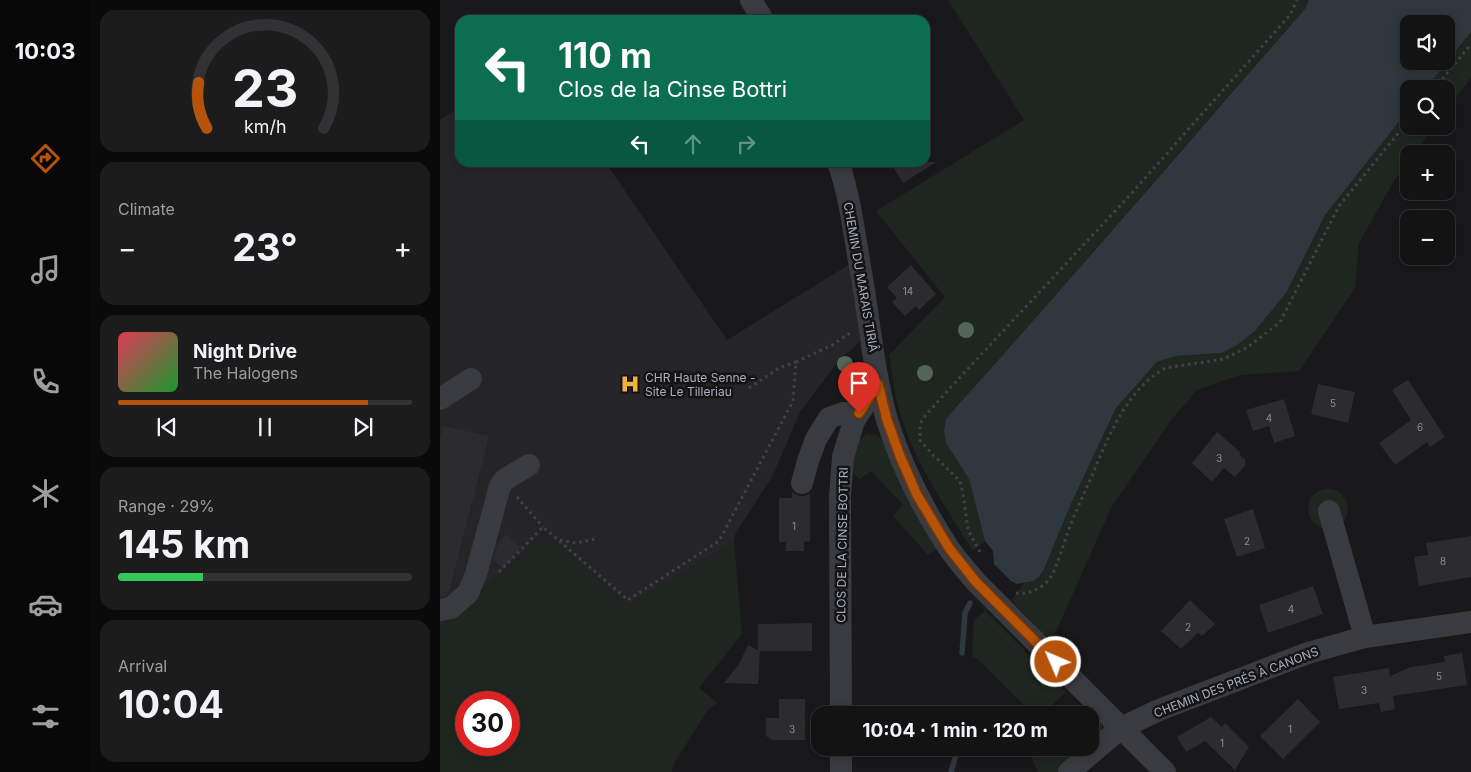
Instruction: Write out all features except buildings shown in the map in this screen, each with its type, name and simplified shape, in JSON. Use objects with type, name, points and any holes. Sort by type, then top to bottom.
[{"type":"street","points":[[751,0],[760,15]]},
{"type":"street","name":"CHEMIN DU MARAIS TIRIÂ","points":[[840,167],[850,208],[878,384],[887,420],[917,495],[949,548],[976,582],[1165,772]]},
{"type":"street","points":[[440,399],[471,379]]},
{"type":"street","name":"CLOS DE LA CINSE BOTTRI","points":[[841,706],[840,496],[843,457],[854,421],[878,384]]},
{"type":"street","points":[[802,483],[816,439],[829,418],[843,413],[859,413]]},
{"type":"street","points":[[440,610],[451,608],[468,593],[476,574],[500,486],[504,480],[529,465]]},
{"type":"street","points":[[1329,511],[1365,637]]},
{"type":"street","name":"CHEMIN DES PRÉS À CANONS","points":[[1069,772],[1121,728],[1158,710],[1308,653],[1365,637],[1471,622]]},
{"type":"street","points":[[841,756],[841,772]]},
{"type":"path","points":[[984,558],[968,530],[964,494],[960,481],[920,440],[920,424],[950,388],[1164,157],[1290,15],[1297,0]]},
{"type":"path","points":[[1441,80],[1471,44]]},
{"type":"path","points":[[1012,592],[1020,593],[1034,590],[1052,574],[1071,523],[1111,433],[1125,407],[1157,373],[1165,368],[1224,360],[1248,347],[1280,322],[1339,206],[1400,131]]},
{"type":"path","points":[[749,388],[779,368],[832,345],[853,332],[870,328]]},
{"type":"path","points":[[500,486],[516,496],[543,527],[628,600],[719,541],[793,401],[796,362]]},
{"type":"path","points":[[495,576],[543,527]]},
{"type":"path","points":[[559,540],[576,543],[594,539]]},
{"type":"shaded area","points":[[948,0],[1309,0],[1305,9],[946,419],[952,453],[969,479],[985,541],[973,551],[933,487],[908,437],[898,404],[889,355],[945,297],[876,211],[1024,120]]},
{"type":"shaded area","points":[[1309,0],[1471,0],[1471,32],[1455,52],[1455,15],[1400,15],[1400,70],[1440,70],[1432,80],[1400,80],[1400,120],[1325,215],[1286,293],[1255,331],[1237,345],[1221,353],[1176,356],[1157,362],[1116,408],[1070,506],[1044,569],[1039,577],[1033,581],[1017,584],[1011,581],[994,564],[993,551],[985,541],[969,479],[946,443],[944,431],[946,419],[1305,9]]},
{"type":"shaded area","points":[[1471,32],[1471,78],[1455,99],[1455,80],[1432,80],[1440,70],[1455,70],[1455,52]]},
{"type":"shaded area","name":"CHR Haute Senne - Site Le Tilleriau","points":[[455,110],[455,167],[609,167],[727,340],[850,264],[860,341],[842,356],[800,412],[772,477],[740,526],[735,535],[734,542],[628,605],[543,531],[526,550],[440,628],[440,120]]},
{"type":"shaded area","points":[[1400,120],[1400,135],[1428,135],[1421,145],[1400,145],[1400,173],[1359,243],[1355,288],[1299,371],[1240,375],[1197,390],[1172,419],[1112,506],[1051,643],[1012,600],[1024,583],[1036,579],[1044,569],[1070,506],[1116,408],[1157,362],[1176,356],[1221,353],[1255,331],[1286,293],[1325,215]]},
{"type":"shaded area","points":[[867,434],[877,435],[883,442],[938,548],[928,555],[893,516],[903,505],[871,471],[860,479],[851,471],[859,440]]},
{"type":"shaded area","points":[[1332,489],[1339,492],[1345,498],[1348,509],[1347,517],[1339,526],[1332,529],[1324,529],[1317,526],[1309,517],[1308,505],[1311,498],[1320,490]]},
{"type":"shaded area","points":[[543,531],[628,605],[734,542],[742,634],[699,688],[718,703],[708,710],[674,763],[672,772],[440,772],[440,628],[526,550]]},
{"type":"shaded area","points":[[985,611],[1066,692],[1051,706],[1025,706],[976,658],[972,658],[974,620]]},
{"type":"shaded area","points":[[1099,720],[1109,729],[1099,737]]},
{"type":"shaded area","points":[[1031,756],[1077,756],[1057,772],[1038,772]]},
{"type":"waterway","points":[[962,653],[965,613],[970,603]]},
{"type":"waterway","points":[[951,772],[956,756]]},
{"type":"place","name":"CHR Haute Senne - Site Le Tilleriau","points":[[630,384]]},
{"type":"route","points":[[859,413],[878,384],[887,420],[900,456],[917,495],[949,548],[976,582],[1056,662]]}]
